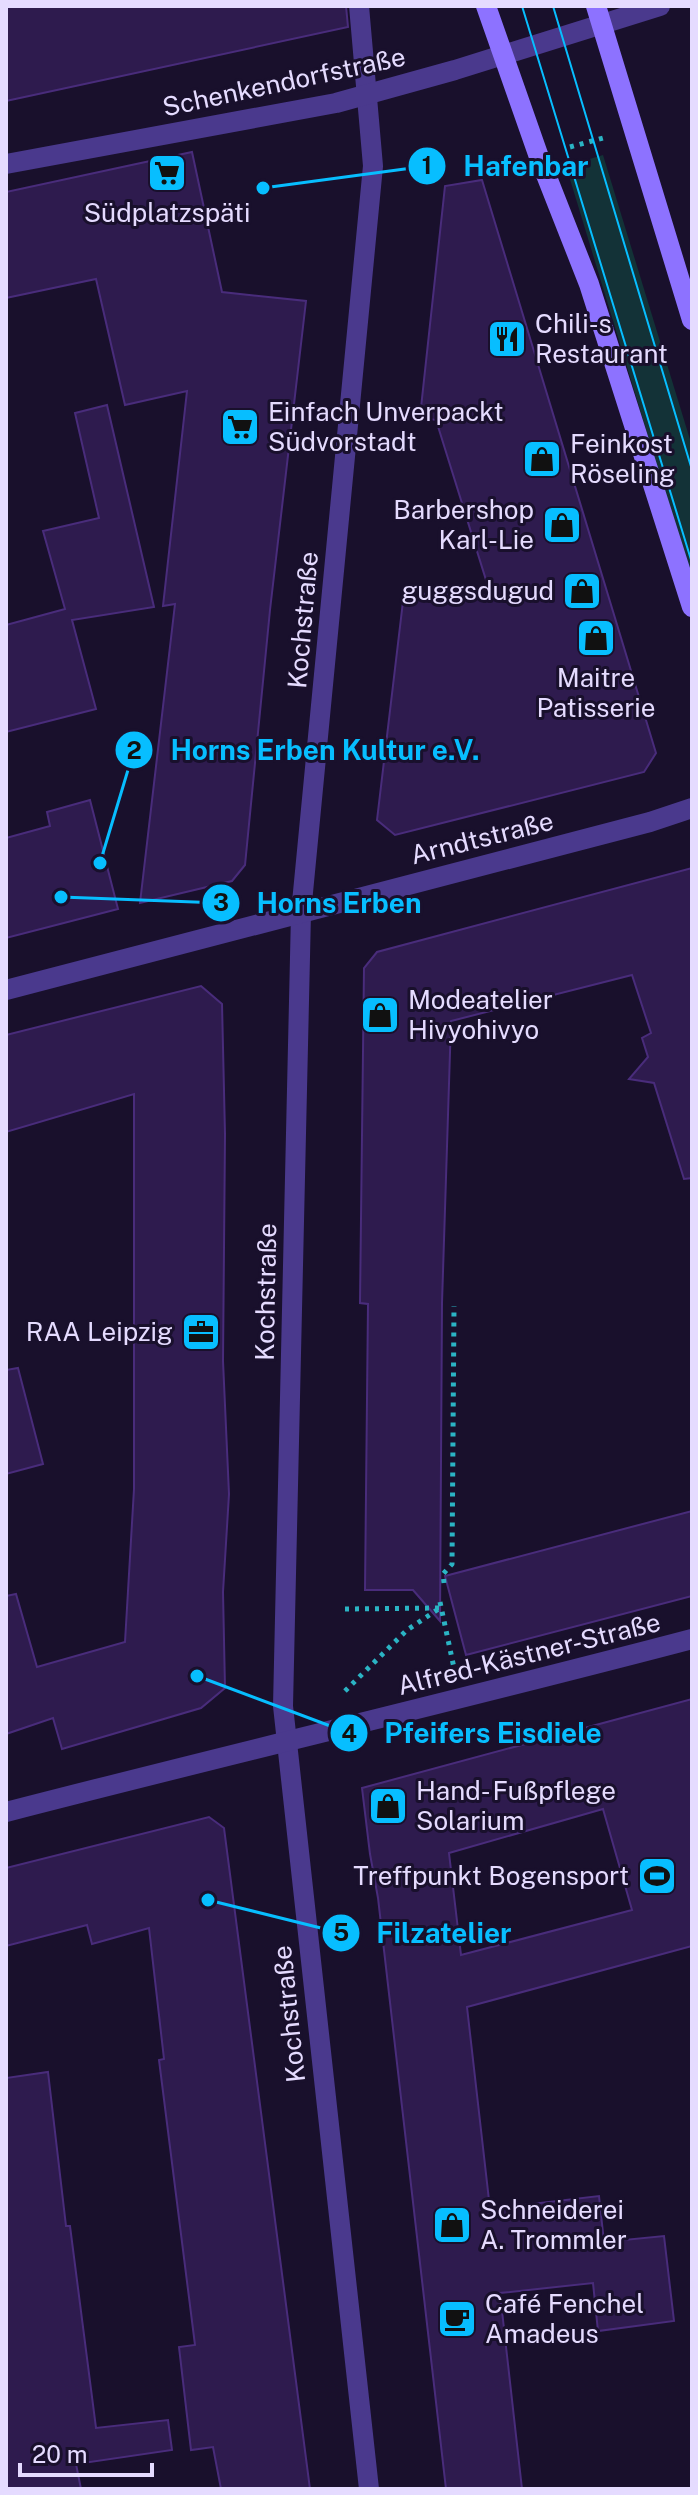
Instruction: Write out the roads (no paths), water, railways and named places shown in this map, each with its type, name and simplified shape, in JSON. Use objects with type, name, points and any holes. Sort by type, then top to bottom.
[{"type":"main road","points":[[486,6],[539,157],[589,284],[692,607]]},
{"type":"main road","points":[[599,15],[692,320]]},
{"type":"street","name":"Kochstraße","points":[[359,6],[373,166],[301,913],[283,1667],[286,1740],[369,2489]]},
{"type":"street","name":"Schenkendorfstraße","points":[[6,164],[318,107],[505,53],[599,15],[660,6]]},
{"type":"street","name":"Arndtstraße","points":[[6,990],[650,822],[692,808]]},
{"type":"street","name":"Alfred-Kästner-Straße","points":[[6,1812],[286,1740],[461,1700],[692,1639]]},
{"type":"tram line","points":[[522,6],[692,563]]},
{"type":"tram line","points":[[553,6],[692,470]]},
{"type":"place","name":"Südplatzspäti","points":[[167,173]]},
{"type":"place","name":"Hafenbar","points":[[263,188]]},
{"type":"place","name":"Chili-s Restaurant","points":[[507,339]]},
{"type":"place","name":"Einfach Unverpackt Südvorstadt","points":[[240,427]]},
{"type":"place","name":"Feinkost Röseling","points":[[542,459]]},
{"type":"place","name":"Barbershop Karl-Lie","points":[[562,525]]},
{"type":"place","name":"guggsdugud","points":[[582,591]]},
{"type":"place","name":"Maitre Patisserie","points":[[596,638]]},
{"type":"place","name":"Horns Erben Kultur e.V.","points":[[100,863]]},
{"type":"place","name":"Horns Erben","points":[[61,897]]},
{"type":"place","name":"Modeatelier Hivyohivyo","points":[[380,1015]]},
{"type":"place","name":"RAA Leipzig","points":[[201,1332]]},
{"type":"place","name":"Pfeifers Eisdiele","points":[[197,1676]]},
{"type":"place","name":"Hand- Fußpflege Solarium","points":[[388,1806]]},
{"type":"place","name":"Treffpunkt Bogensport","points":[[657,1876]]},
{"type":"place","name":"Filzatelier","points":[[208,1900]]},
{"type":"place","name":"Schneiderei A. Trommler","points":[[452,2225]]},
{"type":"place","name":"Café Fenchel Amadeus","points":[[457,2319]]}]
